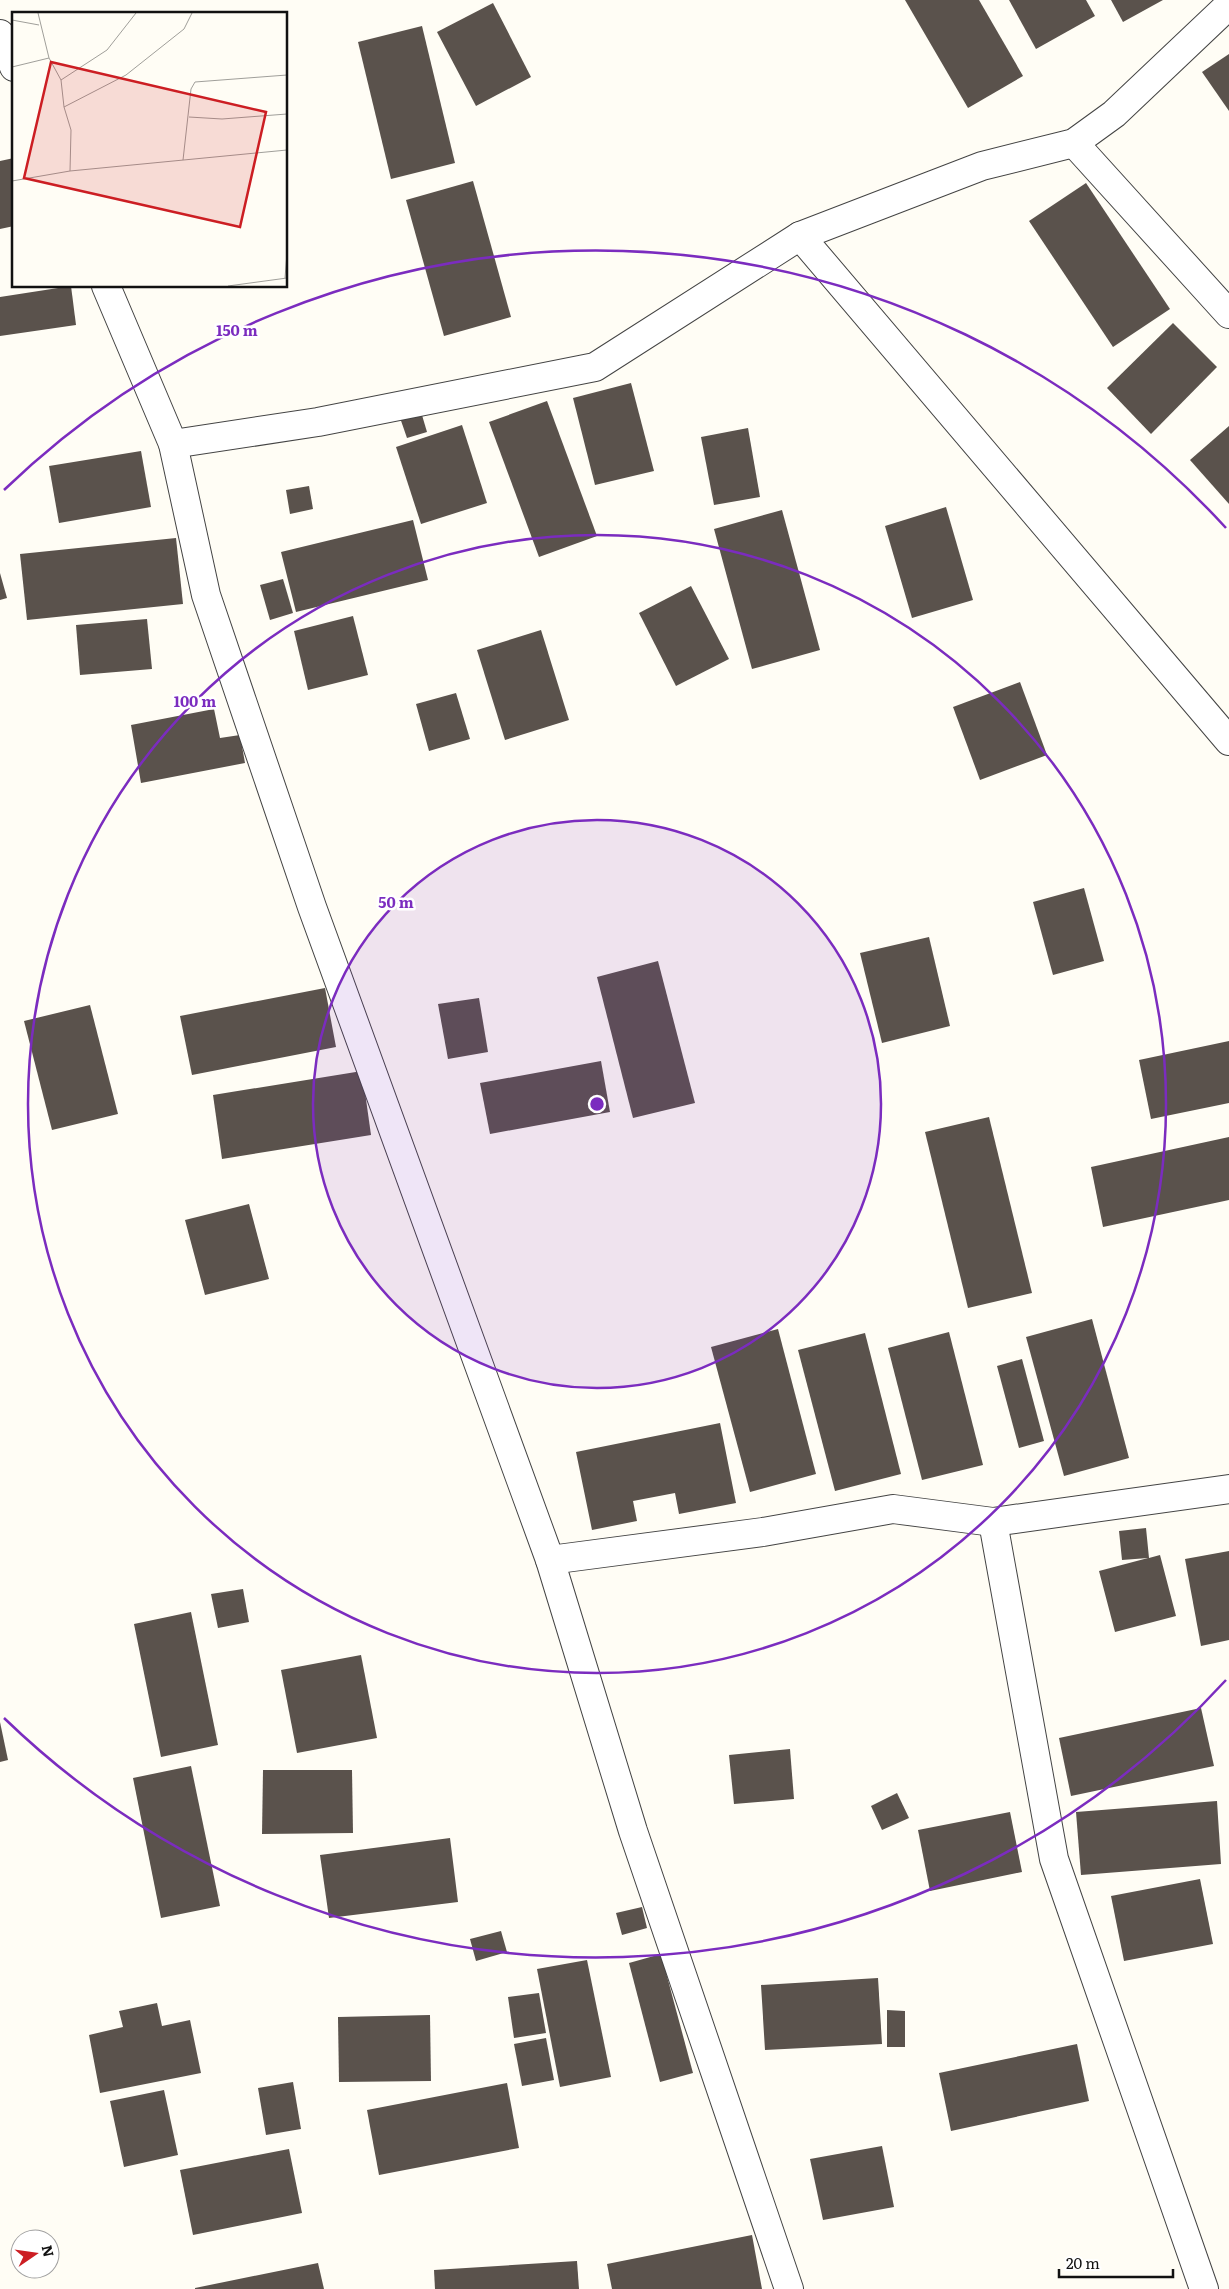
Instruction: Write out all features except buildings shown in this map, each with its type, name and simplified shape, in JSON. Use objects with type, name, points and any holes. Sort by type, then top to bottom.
[{"type":"street","points":[[173,444],[318,422],[595,367],[800,236],[982,166],[1074,142],[1114,114],[1229,5]]},
{"type":"street","points":[[0,34],[12,62]]},
{"type":"street","points":[[1074,142],[1229,314]]},
{"type":"street","points":[[800,236],[1229,741]]},
{"type":"street","points":[[107,288],[173,444],[206,595],[212,614],[312,907],[550,1560],[632,1831],[789,2289]]},
{"type":"street","points":[[550,1560],[763,1532],[893,1509],[993,1522],[1229,1488]]},
{"type":"street","points":[[993,1522],[1054,1860],[1204,2289]]}]
